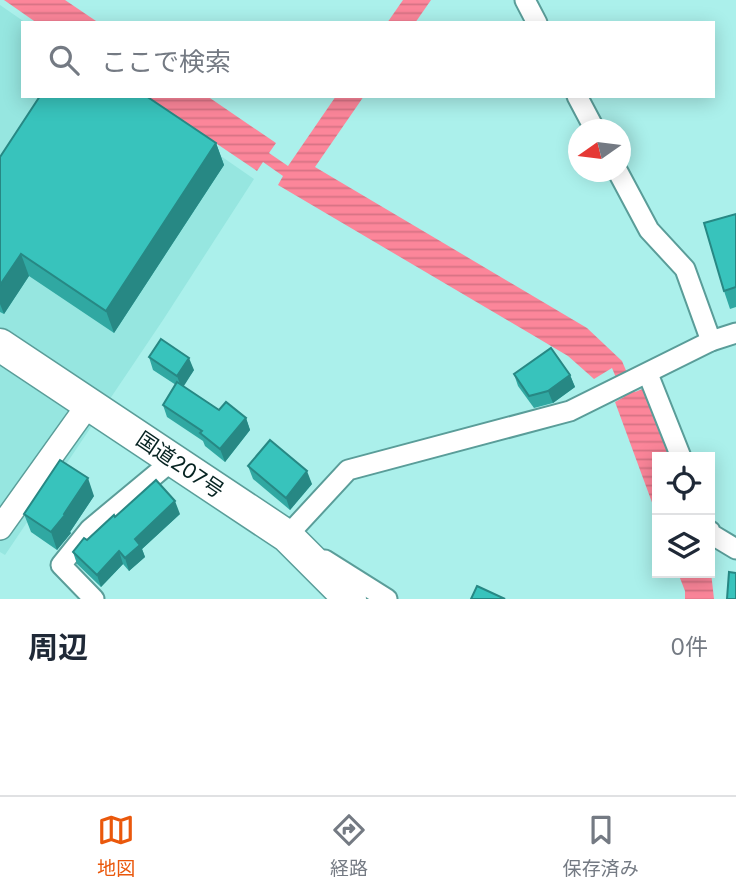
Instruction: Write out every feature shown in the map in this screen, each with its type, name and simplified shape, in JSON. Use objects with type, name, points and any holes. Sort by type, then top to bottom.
[{"type":"highway","name":"国道207号","points":[[0,345],[287,536],[350,599]]},
{"type":"street","points":[[525,0],[536,21]]},
{"type":"street","points":[[578,98],[589,119]]},
{"type":"street","points":[[623,182],[649,230],[685,270],[712,341]]},
{"type":"street","points":[[387,599],[287,536],[348,470],[569,411],[712,341],[736,333]]},
{"type":"street","points":[[633,381],[678,452]]},
{"type":"street","points":[[0,528],[88,405]]},
{"type":"street","points":[[94,599],[61,565],[90,529],[173,460]]},
{"type":"street","points":[[715,537],[736,550]]},
{"type":"shaded area","points":[[4,0],[65,0],[96,21],[34,21]]},
{"type":"shaded area","points":[[403,0],[431,0],[416,21],[388,21]]},
{"type":"shaded area","points":[[0,5],[23,21],[21,21],[21,98],[137,98],[254,179],[5,555],[0,552]]},
{"type":"shaded area","points":[[149,98],[210,98],[276,143],[269,153],[288,166],[335,98],[363,98],[315,167],[587,328],[622,361],[635,392],[645,388],[668,452],[652,452],[652,502],[615,402],[624,397],[612,368],[594,379],[568,356],[278,185],[283,176],[263,162],[257,171]]},
{"type":"shaded area","points":[[680,578],[712,578],[714,599],[685,599]]},
{"type":"building","points":[[39,98],[149,98],[216,143],[106,311],[21,254],[0,285],[0,157]]},
{"type":"building","points":[[736,214],[736,287],[724,291],[704,223]]},
{"type":"building","points":[[161,339],[189,358],[177,376],[149,357]]},
{"type":"building","points":[[551,348],[570,375],[548,391],[529,396],[514,374]]},
{"type":"building","points":[[177,382],[219,410],[226,402],[246,418],[220,449],[200,433],[202,431],[163,405]]},
{"type":"building","points":[[270,440],[307,471],[286,498],[248,466]]},
{"type":"building","points":[[60,460],[88,478],[51,532],[24,514]]},
{"type":"building","points":[[156,480],[175,501],[135,539],[140,545],[125,558],[119,551],[97,575],[73,552],[84,538],[87,540]]},
{"type":"building","points":[[729,572],[736,573],[736,599],[727,599]]},
{"type":"building","points":[[477,586],[505,599],[471,599]]}]
